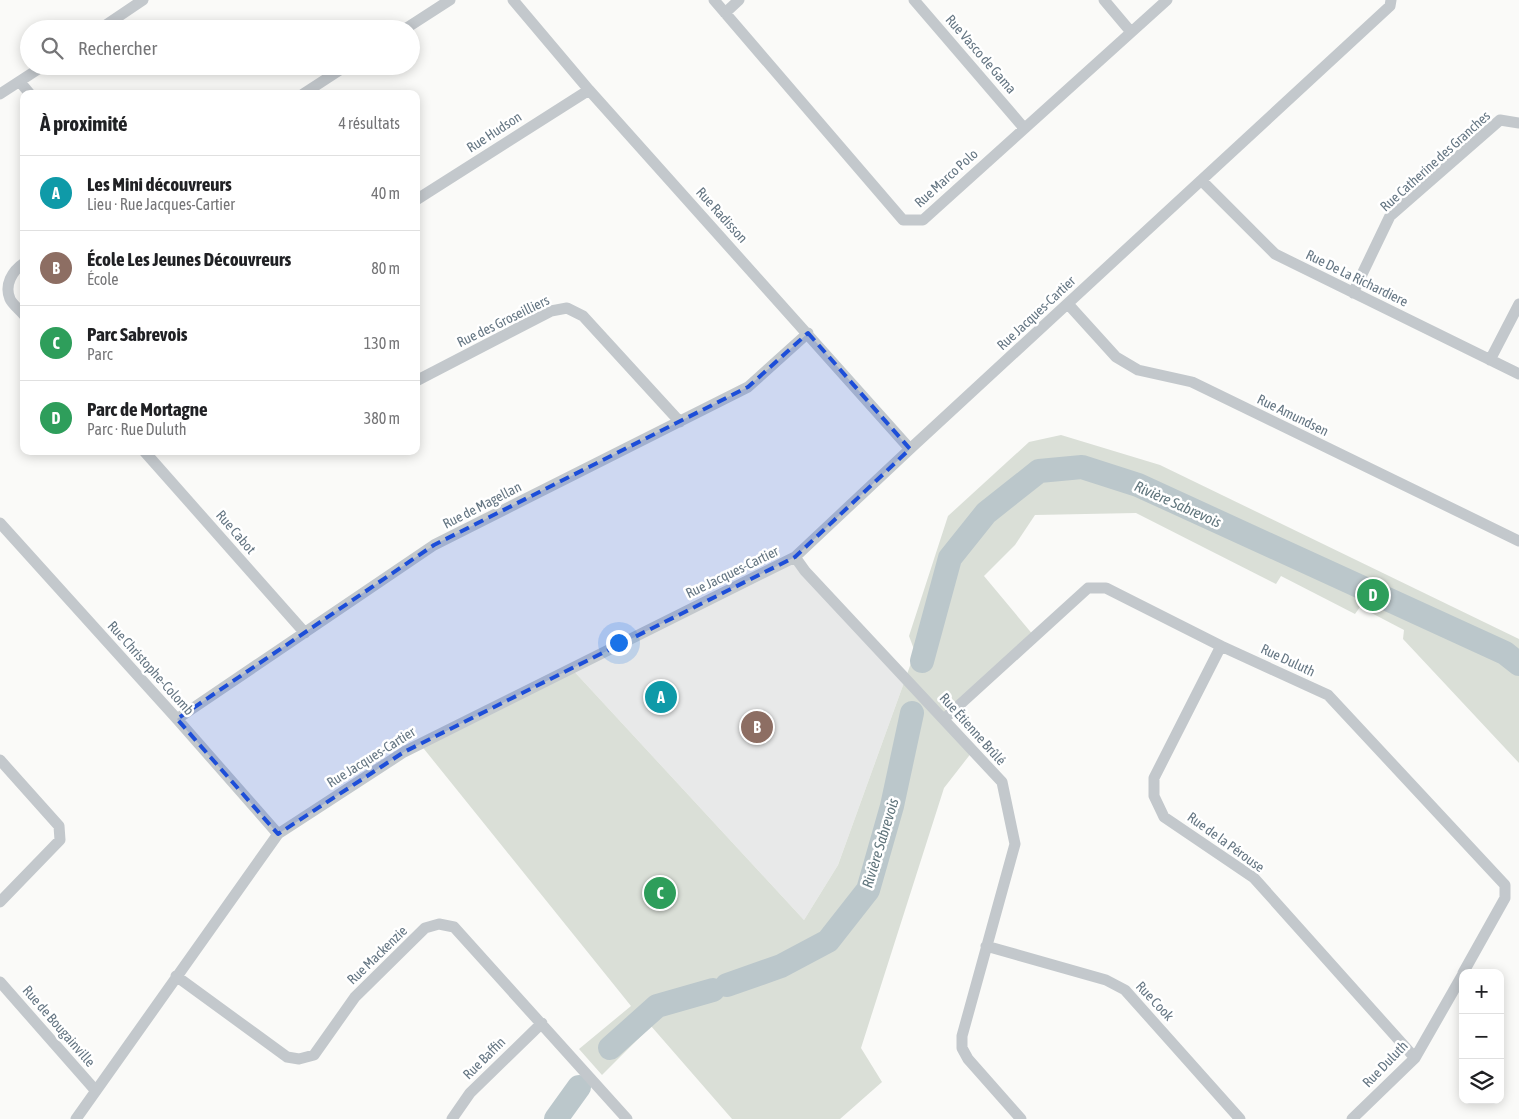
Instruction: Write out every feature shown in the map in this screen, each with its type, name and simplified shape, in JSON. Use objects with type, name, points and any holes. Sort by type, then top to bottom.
[{"type":"street","points":[[113,20],[143,0]]},
{"type":"street","points":[[419,20],[450,0]]},
{"type":"street","name":"Rue Radisson","points":[[513,0],[589,90],[910,449]]},
{"type":"street","name":"Rue Marco Polo","points":[[714,0],[903,220],[923,220],[1167,0]]},
{"type":"street","points":[[725,13],[739,0]]},
{"type":"street","name":"Rue Vasco de Gama","points":[[914,0],[1024,128]]},
{"type":"street","points":[[1104,0],[1131,32]]},
{"type":"street","name":"Rue Jacques-Cartier","points":[[76,1119],[278,834],[404,752],[796,557],[1391,3]]},
{"type":"street","points":[[0,94],[30,75]]},
{"type":"street","points":[[309,90],[332,75]]},
{"type":"street","points":[[20,82],[27,90]]},
{"type":"street","name":"Rue Hudson","points":[[420,197],[589,90]]},
{"type":"street","name":"Rue Catherine des Granches","points":[[1353,293],[1390,216],[1500,120],[1519,123]]},
{"type":"street","name":"Rue De La Richardiere","points":[[1202,181],[1275,254],[1519,374]]},
{"type":"street","points":[[20,266],[16,268],[8,281],[10,299],[20,310]]},
{"type":"street","name":"Rue Amundsen","points":[[1068,304],[1116,357],[1138,370],[1192,382],[1519,541]]},
{"type":"street","points":[[1490,360],[1519,304]]},
{"type":"street","name":"Rue des Groseilliers","points":[[420,379],[551,311],[567,308],[583,316],[680,422]]},
{"type":"street","name":"Rue de Magellan","points":[[177,719],[434,545],[748,387],[808,333]]},
{"type":"street","name":"Rue Cabot","points":[[148,455],[305,633]]},
{"type":"street","name":"Rue Christophe-Colomb","points":[[0,523],[278,834]]},
{"type":"street","name":"Rue Étienne Brûlé","points":[[796,557],[805,571],[1002,782],[1015,844],[962,1036],[962,1048],[968,1059],[1021,1119]]},
{"type":"street","name":"Rue Duluth","points":[[944,719],[1088,588],[1106,588],[1221,646],[1328,695],[1505,885],[1505,898],[1465,969]]},
{"type":"street","name":"Rue de la Pérouse","points":[[1221,646],[1154,778],[1154,796],[1164,817],[1254,878],[1415,1058]]},
{"type":"street","points":[[0,760],[59,826],[60,840],[0,902]]},
{"type":"street","name":"Rue Mackenzie","points":[[176,976],[287,1057],[299,1059],[314,1054],[355,997],[425,928],[439,924],[454,927],[627,1119]]},
{"type":"street","name":"Rue Cook","points":[[986,946],[1106,980],[1125,990],[1240,1119]]},
{"type":"street","name":"Rue Duluth","points":[[1352,1119],[1415,1058],[1459,980]]},
{"type":"street","name":"Rue de Bougainville","points":[[0,982],[96,1091]]},
{"type":"street","name":"Rue Baffin","points":[[452,1119],[470,1093],[542,1023]]},
{"type":"highlighted area","points":[[808,333],[910,449],[795,557],[404,752],[278,834],[177,719],[434,545],[748,387]]},
{"type":"shaded area","points":[[1061,435],[1160,465],[1519,639],[1519,763],[1403,639],[1404,630],[1360,607],[1355,614],[1281,576],[1276,584],[1136,513],[1035,515],[1015,545],[984,576],[1034,636],[944,719],[972,752],[944,788],[861,1048],[882,1082],[840,1119],[732,1119],[651,1026],[602,1075],[579,1049],[631,1006],[420,744],[571,668],[804,920],[838,865],[915,652],[909,636],[948,516],[1029,442]]},
{"type":"shaded area","points":[[795,557],[906,677],[838,865],[804,920],[571,668]]},
{"type":"waterway","name":"Rivière Sabrevois","points":[[922,661],[950,558],[986,513],[1039,471],[1082,467],[1138,485],[1505,653],[1519,664]]},
{"type":"waterway","name":"Rivière Sabrevois","points":[[727,985],[781,966],[828,941],[868,890],[892,806],[912,713]]},
{"type":"waterway","name":"Rivière Sabrevois","points":[[610,1048],[657,1006],[713,990]]},
{"type":"waterway","name":"Rivière Sabrevois","points":[[556,1119],[579,1087]]},
{"type":"place","name":"Parc de Mortagne","points":[[1373,595]]},
{"type":"place","name":"Les Mini découvreurs","points":[[661,697]]},
{"type":"place","name":"École Les Jeunes Découvreurs","points":[[757,727]]},
{"type":"place","name":"Parc Sabrevois","points":[[660,893]]}]
